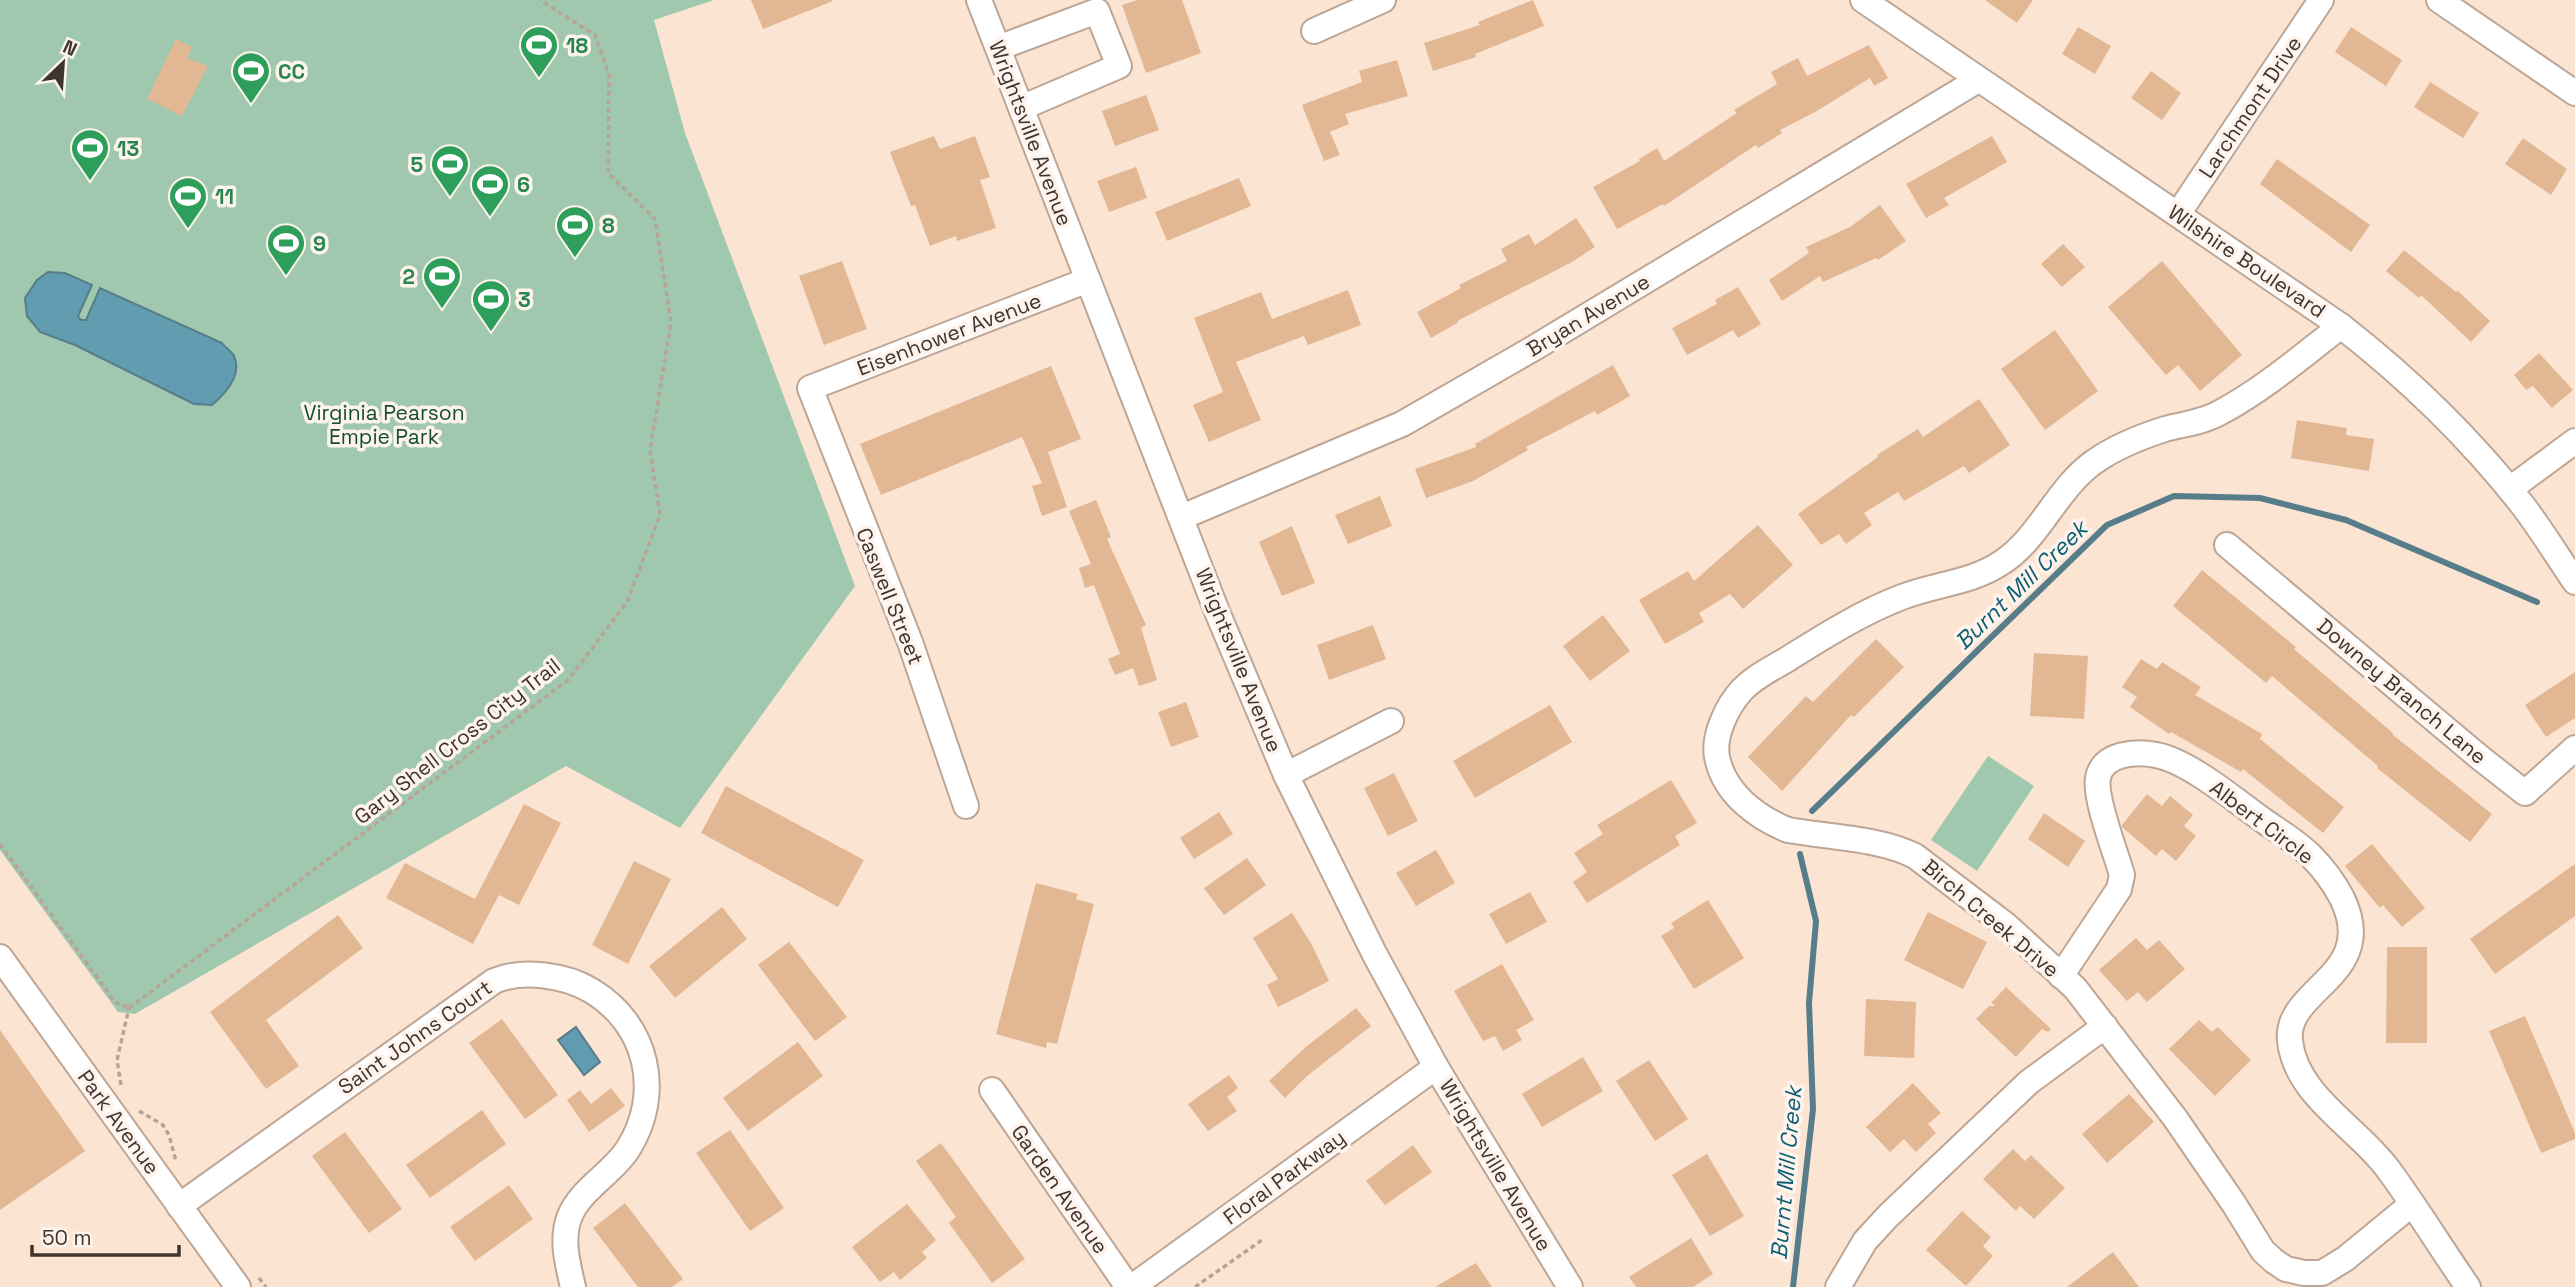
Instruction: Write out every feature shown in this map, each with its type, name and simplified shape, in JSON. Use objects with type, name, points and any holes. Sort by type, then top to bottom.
[{"type":"street","name":"Wrightsville Avenue","points":[[979,0],[1218,614],[1286,775],[1374,953],[1436,1068],[1570,1287]]},
{"type":"street","points":[[1314,31],[1383,0]]},
{"type":"street","name":"Wilshire Boulevard","points":[[1863,0],[2341,326],[2374,352],[2440,412],[2510,489],[2575,582]]},
{"type":"street","name":"Larchmont Drive","points":[[2178,214],[2321,0]]},
{"type":"street","points":[[2439,0],[2575,93]]},
{"type":"street","points":[[998,48],[1097,11],[1119,65],[1021,108]]},
{"type":"street","name":"Bryan Avenue","points":[[1182,517],[1402,424],[1546,341],[1978,80]]},
{"type":"street","name":"Eisenhower Avenue","points":[[810,388],[1088,280]]},
{"type":"street","name":"Birch Creek Drive","points":[[2341,326],[2270,380],[2220,413],[2138,438],[2095,461],[2067,488],[2025,544],[1998,565],[1965,580],[1905,596],[1877,607],[1832,631],[1754,680],[1741,690],[1722,723],[1716,743],[1719,766],[1728,785],[1743,803],[1775,825],[1788,830],[1878,844],[1915,856],[2006,925],[2061,975],[2075,988],[2175,1118],[2263,1251],[2286,1269],[2304,1273],[2322,1272],[2345,1259],[2412,1204]]},
{"type":"street","name":"Caswell Street","points":[[810,388],[910,642],[966,806]]},
{"type":"street","points":[[2510,489],[2575,441]]},
{"type":"street","name":"Downey Branch Lane","points":[[2227,545],[2525,793],[2575,748]]},
{"type":"street","points":[[1286,775],[1391,720]]},
{"type":"street","name":"Albert Circle","points":[[2061,975],[2119,889],[2122,875],[2098,793],[2098,778],[2107,762],[2124,755],[2156,755],[2200,776],[2309,854],[2324,870],[2342,899],[2350,922],[2350,944],[2336,970],[2296,1015],[2290,1030],[2295,1062],[2307,1084],[2386,1167],[2468,1287]]},
{"type":"street","name":"Park Avenue","points":[[0,957],[189,1199],[248,1281]]},
{"type":"street","name":"Saint Johns Court","points":[[189,1199],[494,981],[513,976],[561,978],[600,996],[624,1018],[639,1043],[649,1082],[640,1126],[628,1149],[593,1185],[569,1219],[566,1257],[573,1287]]},
{"type":"street","points":[[1838,1287],[1865,1241],[1888,1216],[2029,1082],[2105,1026]]},
{"type":"street","name":"Floral Parkway","points":[[1130,1287],[1436,1068]]},
{"type":"street","name":"Garden Avenue","points":[[992,1090],[1130,1287]]},
{"type":"path","name":"Gary Shell Cross City Trail","points":[[128,1008],[568,680],[627,602],[660,515],[650,450],[671,322],[655,219],[608,173],[609,75],[595,35],[540,0]]},
{"type":"path","points":[[0,844],[115,1002],[128,1008],[117,1060],[125,1094]]},
{"type":"path","points":[[137,1109],[163,1125],[169,1135],[189,1199]]},
{"type":"path","points":[[1195,1287],[1262,1240]]},
{"type":"path","points":[[248,1281],[266,1287]]},
{"type":"green space","name":"Virginia Pearson Empie Park","points":[[0,0],[714,0],[654,20],[685,133],[855,586],[680,828],[566,766],[135,1014],[118,1012],[0,850]]},
{"type":"green space","points":[[1988,756],[2034,786],[1977,871],[1931,840]]},
{"type":"water","points":[[48,272],[65,273],[92,285],[78,316],[81,320],[86,320],[100,288],[222,343],[233,354],[236,363],[231,384],[212,405],[194,404],[75,345],[40,332],[27,316],[25,298],[37,280]]},
{"type":"water","points":[[576,1027],[600,1062],[584,1075],[558,1040]]},
{"type":"building","points":[[751,0],[832,0],[833,1],[763,29]]},
{"type":"building","points":[[1137,0],[1182,0],[1201,53],[1146,73],[1122,5]]},
{"type":"building","points":[[1533,0],[1544,26],[1475,54],[1476,57],[1433,71],[1424,43],[1480,25],[1478,22]]},
{"type":"building","points":[[1985,0],[2033,0],[2017,23]]},
{"type":"building","points":[[2078,27],[2111,46],[2095,74],[2062,54]]},
{"type":"building","points":[[2351,27],[2402,60],[2386,86],[2335,52]]},
{"type":"building","points":[[176,39],[192,47],[187,58],[208,66],[182,116],[147,99]]},
{"type":"building","points":[[1869,45],[1888,78],[1874,86],[1870,78],[1780,130],[1782,133],[1758,148],[1756,145],[1664,206],[1663,204],[1617,229],[1593,187],[1640,161],[1639,159],[1657,148],[1664,161],[1737,113],[1734,110],[1777,84],[1771,72],[1798,58],[1807,76]]},
{"type":"building","points":[[1397,60],[1408,96],[1345,114],[1349,124],[1330,132],[1340,155],[1324,161],[1302,105],[1362,82],[1359,71]]},
{"type":"building","points":[[2151,71],[2181,93],[2162,120],[2131,98]]},
{"type":"building","points":[[2430,82],[2479,113],[2463,138],[2414,107]]},
{"type":"building","points":[[1146,95],[1159,130],[1115,146],[1102,111]]},
{"type":"building","points":[[934,136],[940,149],[975,136],[990,177],[980,180],[996,228],[957,241],[956,236],[930,246],[915,205],[911,206],[890,152]]},
{"type":"building","points":[[1992,136],[2007,162],[1944,198],[1949,205],[1926,218],[1906,184]]},
{"type":"building","points":[[2523,138],[2567,169],[2551,195],[2505,164]]},
{"type":"building","points":[[2277,159],[2370,225],[2351,252],[2260,184]]},
{"type":"building","points":[[1136,167],[1147,198],[1109,212],[1097,181]]},
{"type":"building","points":[[1239,178],[1251,206],[1167,241],[1155,212]]},
{"type":"building","points":[[1880,205],[1906,241],[1878,260],[1876,258],[1823,282],[1820,276],[1782,301],[1769,280],[1809,253],[1806,247],[1850,227]]},
{"type":"building","points":[[1576,218],[1595,247],[1572,262],[1457,321],[1459,322],[1431,338],[1417,312],[1461,288],[1459,285],[1507,261],[1501,249],[1529,234],[1535,245]]},
{"type":"building","points":[[2063,244],[2085,267],[2062,287],[2041,264]]},
{"type":"building","points":[[2404,250],[2458,291],[2490,321],[2471,342],[2421,295],[2419,298],[2386,271]]},
{"type":"building","points":[[842,261],[867,329],[824,345],[799,276]]},
{"type":"building","points":[[2162,261],[2242,355],[2200,391],[2178,365],[2166,375],[2108,307]]},
{"type":"building","points":[[1738,287],[1761,324],[1738,338],[1733,330],[1687,355],[1672,328],[1717,304],[1715,300]]},
{"type":"building","points":[[1348,290],[1361,325],[1308,345],[1304,336],[1236,362],[1261,420],[1209,442],[1193,405],[1223,392],[1194,318],[1261,292],[1272,319]]},
{"type":"building","points":[[2055,330],[2098,391],[2045,430],[2001,369]]},
{"type":"building","points":[[2539,353],[2573,390],[2552,408],[2533,386],[2526,390],[2514,375]]},
{"type":"building","points":[[1613,365],[1630,396],[1597,415],[1595,411],[1526,447],[1528,450],[1473,481],[1426,498],[1415,469],[1476,447],[1475,444]]},
{"type":"building","points":[[1051,366],[1081,439],[1048,452],[1067,507],[1042,516],[1032,486],[1042,483],[1022,437],[881,495],[860,444]]},
{"type":"building","points":[[1979,399],[2010,445],[1969,473],[1964,466],[1904,501],[1898,492],[1864,513],[1872,525],[1846,544],[1839,534],[1821,545],[1798,514],[1878,457],[1877,455],[1918,429],[1923,437]]},
{"type":"building","points":[[2297,420],[2347,428],[2346,435],[2374,439],[2369,471],[2291,458]]},
{"type":"building","points":[[1380,496],[1392,526],[1348,544],[1335,515]]},
{"type":"building","points":[[1096,500],[1111,537],[1107,539],[1146,625],[1141,628],[1157,680],[1139,686],[1133,668],[1115,675],[1108,659],[1120,654],[1094,585],[1085,588],[1079,568],[1091,564],[1069,511]]},
{"type":"building","points":[[1758,525],[1793,565],[1743,609],[1730,594],[1699,613],[1704,622],[1665,644],[1639,600],[1688,571],[1694,581]]},
{"type":"building","points":[[1292,526],[1315,583],[1282,596],[1259,542]]},
{"type":"building","points":[[2202,570],[2296,647],[2294,649],[2392,734],[2492,814],[2470,842],[2377,768],[2378,766],[2272,676],[2266,683],[2173,606]]},
{"type":"building","points":[[1603,615],[1630,651],[1590,681],[1563,646]]},
{"type":"building","points":[[1373,625],[1386,659],[1329,680],[1317,645]]},
{"type":"building","points":[[1876,639],[1904,667],[1854,717],[1851,715],[1782,791],[1748,757],[1806,696],[1813,702]]},
{"type":"building","points":[[2034,653],[2088,656],[2084,719],[2030,716]]},
{"type":"building","points":[[2141,659],[2157,669],[2162,662],[2201,687],[2195,695],[2262,734],[2260,739],[2344,807],[2323,833],[2243,769],[2241,772],[2171,732],[2169,734],[2130,707],[2137,697],[2122,687]]},
{"type":"building","points":[[2575,672],[2575,718],[2546,737],[2525,705]]},
{"type":"building","points":[[1186,702],[1199,737],[1171,747],[1158,712]]},
{"type":"building","points":[[1550,705],[1572,742],[1475,798],[1453,761]]},
{"type":"building","points":[[1394,773],[1418,821],[1388,836],[1364,788]]},
{"type":"building","points":[[1671,780],[1697,823],[1675,836],[1680,845],[1587,903],[1573,882],[1587,872],[1574,853],[1603,834],[1597,825]]},
{"type":"building","points":[[726,786],[864,860],[838,907],[701,833]]},
{"type":"building","points":[[2147,794],[2162,806],[2170,796],[2193,815],[2184,826],[2196,836],[2176,861],[2162,849],[2156,856],[2122,827]]},
{"type":"building","points":[[524,804],[561,823],[519,905],[499,895],[473,944],[386,898],[405,863],[475,899]]},
{"type":"building","points":[[1219,812],[1233,834],[1194,859],[1180,838]]},
{"type":"building","points":[[2044,813],[2085,841],[2068,867],[2028,839]]},
{"type":"building","points":[[2372,844],[2425,908],[2402,927],[2383,905],[2380,908],[2345,866]]},
{"type":"building","points":[[1436,850],[1455,883],[1416,906],[1396,873]]},
{"type":"building","points":[[1247,858],[1266,885],[1224,915],[1204,888]]},
{"type":"building","points":[[634,861],[671,879],[628,964],[592,945]]},
{"type":"building","points":[[2575,864],[2575,916],[2495,974],[2470,939]]},
{"type":"building","points":[[1036,883],[1078,894],[1076,899],[1094,904],[1057,1044],[1047,1042],[1046,1048],[996,1034]]},
{"type":"building","points":[[1530,892],[1547,922],[1506,944],[1489,914]]},
{"type":"building","points":[[1708,900],[1744,958],[1694,989],[1661,936],[1674,928],[1671,923]]},
{"type":"building","points":[[722,907],[747,939],[675,998],[649,966]]},
{"type":"building","points":[[1928,912],[1987,942],[1963,989],[1904,960]]},
{"type":"building","points":[[1292,913],[1312,945],[1329,981],[1278,1007],[1267,985],[1278,979],[1253,938]]},
{"type":"building","points":[[338,915],[363,948],[266,1020],[299,1066],[266,1089],[210,1012]]},
{"type":"building","points":[[2136,938],[2147,950],[2159,940],[2185,969],[2147,1002],[2138,992],[2127,1001],[2099,970]]},
{"type":"building","points":[[789,942],[847,1017],[815,1041],[758,965]]},
{"type":"building","points":[[2387,947],[2427,947],[2427,1043],[2386,1043]]},
{"type":"building","points":[[1502,964],[1534,1020],[1516,1030],[1522,1040],[1503,1051],[1495,1036],[1483,1041],[1454,991]]},
{"type":"building","points":[[2006,987],[2051,1029],[2048,1032],[2042,1029],[2016,1057],[1976,1019],[1989,1006],[1996,1006],[1991,1003]]},
{"type":"building","points":[[1866,999],[1916,1002],[1914,1058],[1864,1056]]},
{"type":"building","points":[[1356,1008],[1371,1026],[1307,1076],[1285,1098],[1269,1081],[1307,1046]]},
{"type":"building","points":[[2525,1016],[2575,1133],[2575,1139],[2541,1153],[2489,1031]]},
{"type":"building","points":[[502,1019],[558,1095],[525,1119],[469,1043]]},
{"type":"building","points":[[2199,1020],[2212,1032],[2218,1027],[2251,1060],[2215,1096],[2169,1049]]},
{"type":"building","points":[[0,1030],[85,1151],[0,1210]]},
{"type":"building","points":[[798,1042],[823,1076],[748,1131],[723,1098]]},
{"type":"building","points":[[1583,1057],[1603,1091],[1542,1127],[1522,1094]]},
{"type":"building","points":[[1649,1060],[1688,1119],[1655,1141],[1616,1081]]},
{"type":"building","points":[[1229,1075],[1238,1088],[1227,1097],[1237,1111],[1208,1131],[1188,1104]]},
{"type":"building","points":[[1913,1083],[1941,1113],[1928,1124],[1936,1133],[1916,1152],[1904,1139],[1890,1152],[1866,1127]]},
{"type":"building","points":[[611,1088],[625,1106],[589,1132],[567,1100],[580,1090],[591,1104]]},
{"type":"building","points":[[2129,1094],[2154,1122],[2107,1163],[2082,1134]]},
{"type":"building","points":[[482,1110],[506,1144],[430,1198],[406,1165]]},
{"type":"building","points":[[730,1130],[784,1208],[750,1231],[696,1153]]},
{"type":"building","points":[[345,1132],[402,1209],[369,1233],[312,1156]]},
{"type":"building","points":[[941,1143],[1025,1259],[992,1283],[949,1223],[956,1217],[916,1161]]},
{"type":"building","points":[[1413,1145],[1432,1172],[1385,1205],[1366,1181]]},
{"type":"building","points":[[2013,1149],[2025,1161],[2031,1155],[2065,1188],[2034,1219],[2020,1206],[2016,1211],[1983,1179]]},
{"type":"building","points":[[1707,1154],[1744,1216],[1710,1236],[1672,1175]]},
{"type":"building","points":[[509,1185],[533,1219],[475,1261],[450,1227]]},
{"type":"building","points":[[625,1203],[683,1279],[672,1287],[638,1287],[593,1228]]},
{"type":"building","points":[[907,1204],[936,1240],[922,1252],[927,1258],[900,1280],[894,1272],[880,1282],[852,1247]]},
{"type":"building","points":[[1962,1211],[1991,1237],[1983,1246],[1993,1256],[1966,1286],[1926,1250]]},
{"type":"building","points":[[1691,1238],[1713,1274],[1693,1287],[1636,1287],[1629,1277]]},
{"type":"building","points":[[2113,1252],[2139,1287],[2067,1287]]},
{"type":"building","points":[[1476,1263],[1492,1287],[1435,1287]]},
{"type":"waterway","name":"Burnt Mill Creek","points":[[1812,811],[2107,525],[2174,496],[2260,498],[2346,520],[2537,602]]},
{"type":"waterway","name":"Burnt Mill Creek","points":[[1793,1287],[1813,1109],[1809,1003],[1816,921],[1800,854]]},
{"type":"place","name":"18","points":[[539,79]]},
{"type":"place","name":"CC","points":[[251,105]]},
{"type":"place","name":"13","points":[[90,182]]},
{"type":"place","name":"5","points":[[450,198]]},
{"type":"place","name":"6","points":[[490,218]]},
{"type":"place","name":"11","points":[[188,230]]},
{"type":"place","name":"8","points":[[575,259]]},
{"type":"place","name":"9","points":[[286,277]]},
{"type":"place","name":"2","points":[[442,310]]},
{"type":"place","name":"3","points":[[491,333]]}]
